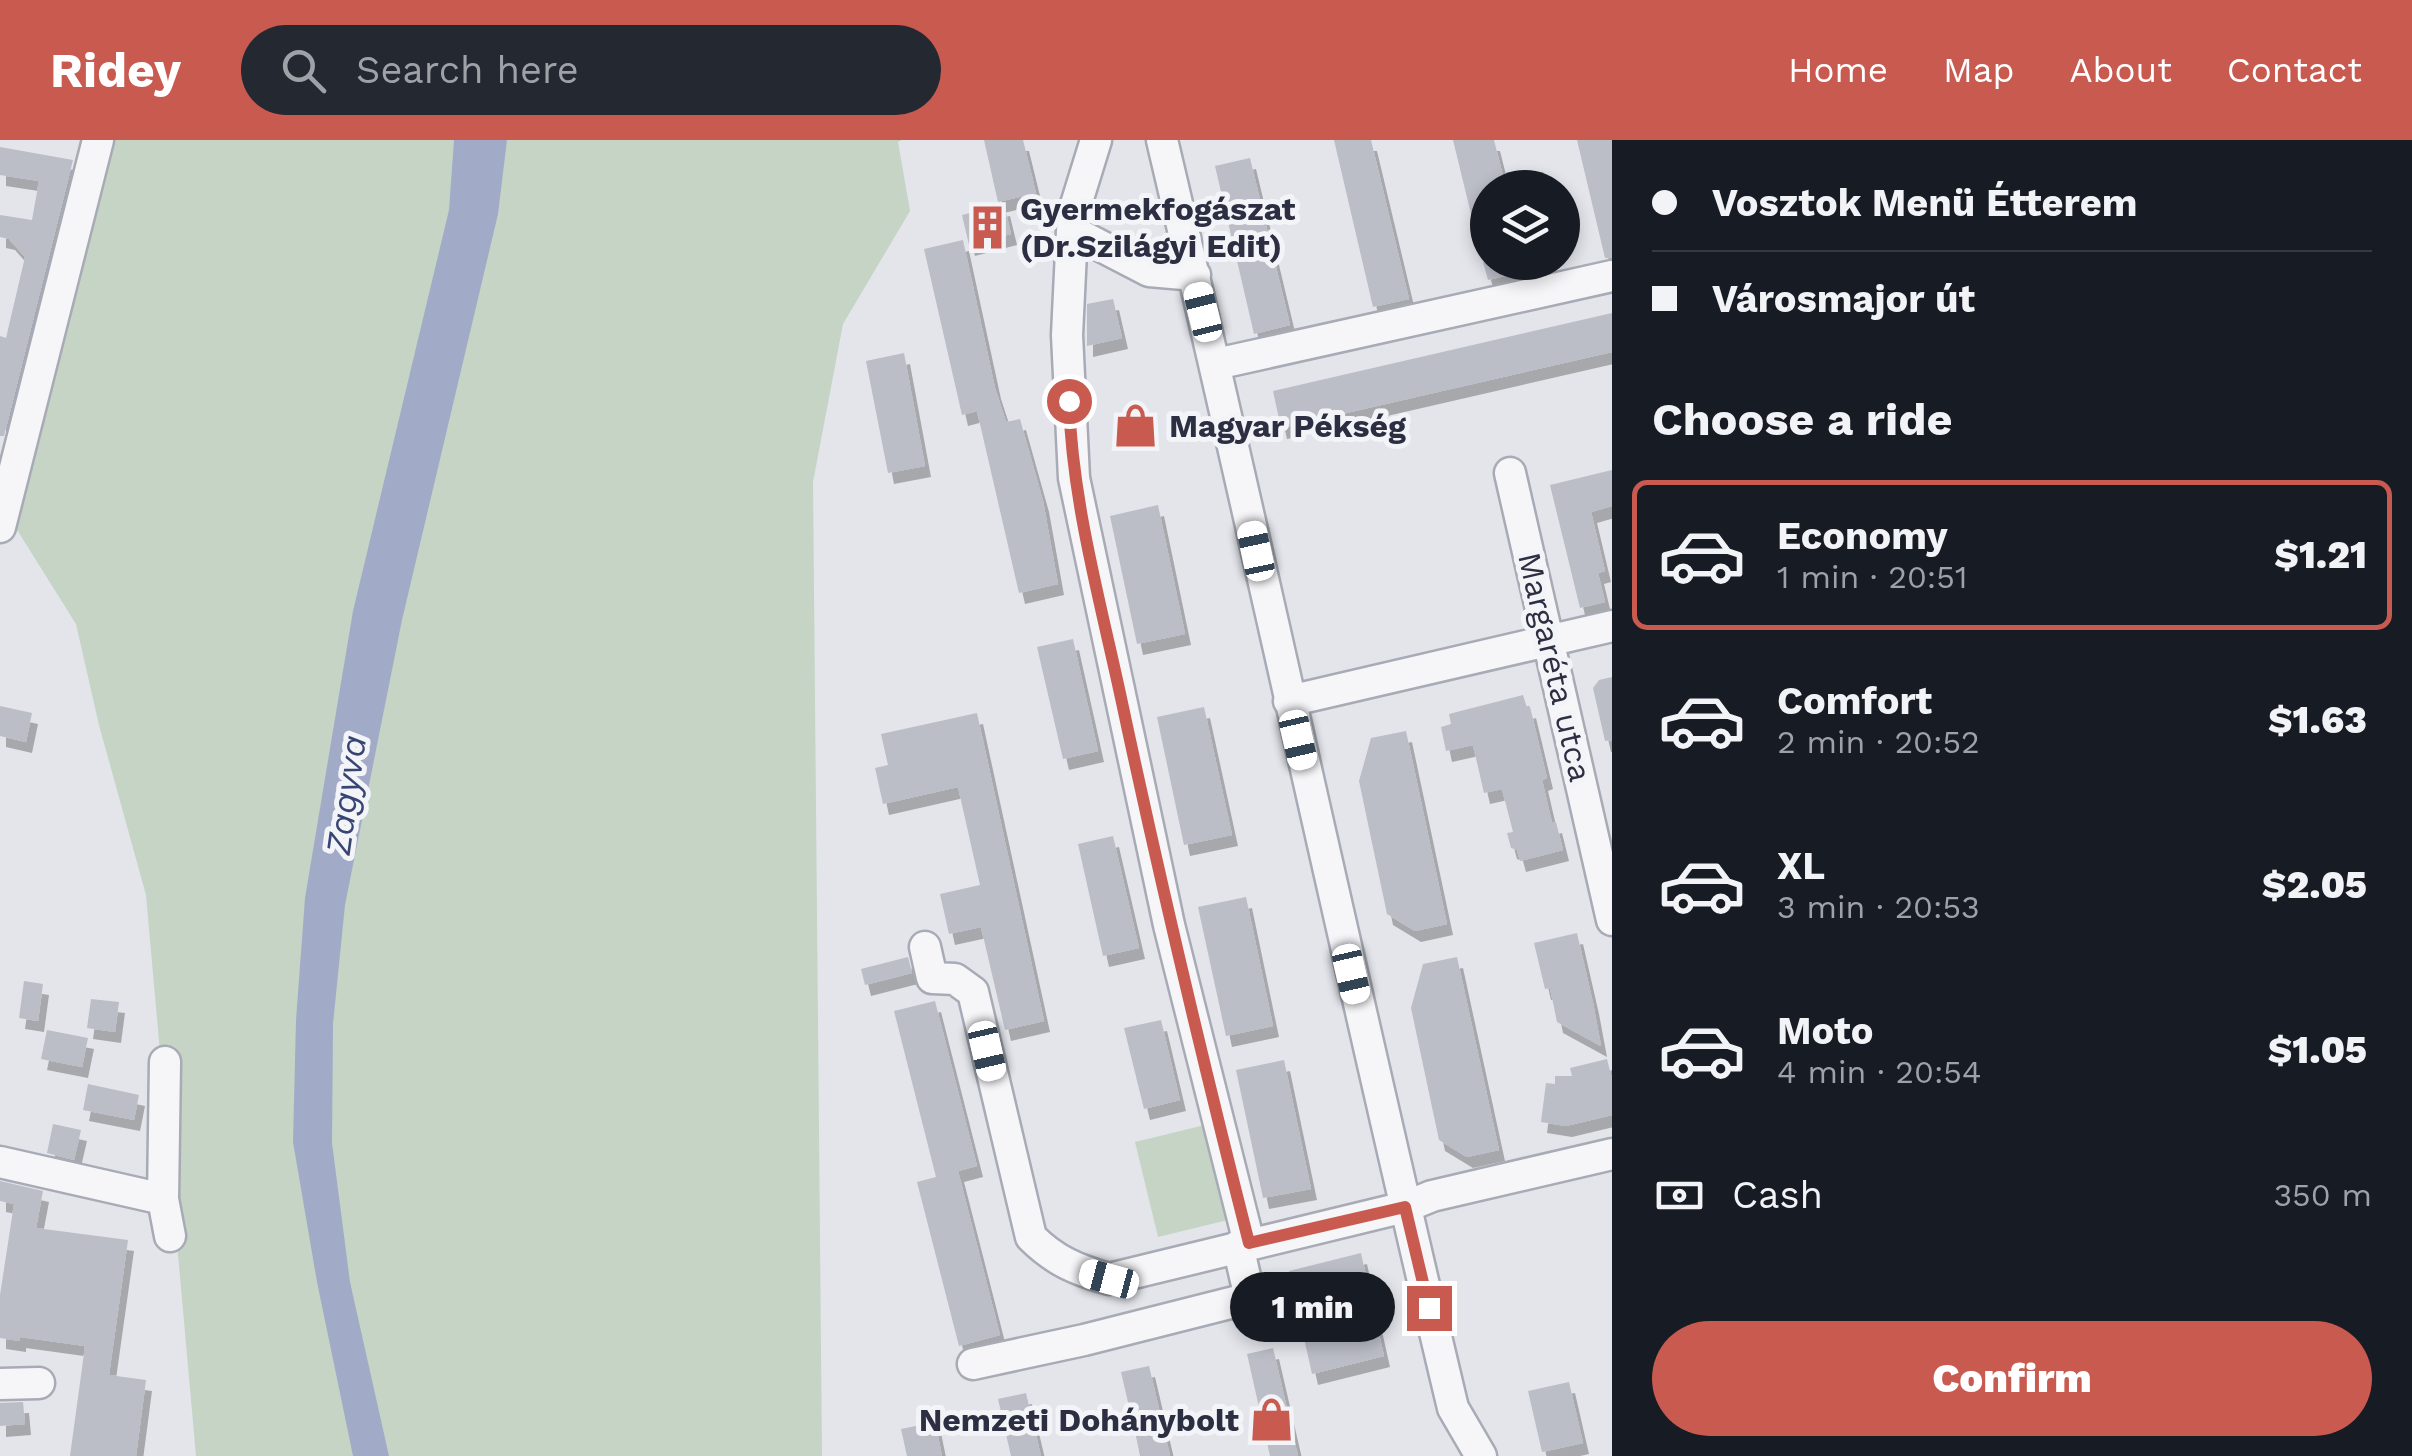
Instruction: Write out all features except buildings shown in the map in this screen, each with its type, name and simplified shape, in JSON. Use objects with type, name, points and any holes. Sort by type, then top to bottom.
[{"type":"street","points":[[0,527],[98,140]]},
{"type":"street","points":[[973,1364],[1250,1298],[1243,1245],[1169,925],[1074,478],[1067,334],[1072,231],[1096,140]]},
{"type":"street","points":[[1162,140],[1453,1408],[1454,1456]]},
{"type":"street","points":[[1072,231],[1148,271],[1194,275]]},
{"type":"street","points":[[1216,364],[1612,276]]},
{"type":"street","name":"Margaréta utca","points":[[1510,473],[1612,920]]},
{"type":"street","points":[[1289,702],[1612,626]]},
{"type":"street","points":[[924,947],[932,978],[955,979],[973,992],[1031,1237],[1052,1258],[1077,1270],[1109,1279],[1612,1154]]},
{"type":"street","points":[[164,1062],[163,1199],[170,1236]]},
{"type":"street","points":[[0,1162],[163,1199]]},
{"type":"street","points":[[1109,1279],[1122,1330]]},
{"type":"street","points":[[0,1384],[39,1383]]},
{"type":"street","points":[[1453,1408],[1481,1456]]},
{"type":"green space","points":[[93,140],[902,140],[898,142],[910,211],[843,324],[813,482],[822,1456],[196,1456],[146,895],[76,624],[9,517]]},
{"type":"green space","points":[[1209,1124],[1232,1219],[1158,1237],[1135,1142]]},
{"type":"water","name":"Zagyva","points":[[454,140],[507,140],[498,214],[402,620],[345,905],[333,1024],[332,1143],[350,1282],[389,1456],[353,1456],[293,1142],[305,898],[353,611],[449,210]]},
{"type":"place","name":"Gyermekfogászat (Dr.Szilágyi Edit)","points":[[987,227]]},
{"type":"place","name":"Magyar Pékség","points":[[1136,426]]},
{"type":"place","name":"Nemzeti Dohánybolt","points":[[1272,1420]]},
{"type":"route","points":[[1069,401],[1074,478],[1135,766],[1169,925],[1249,1243],[1405,1207],[1429,1308]]}]
